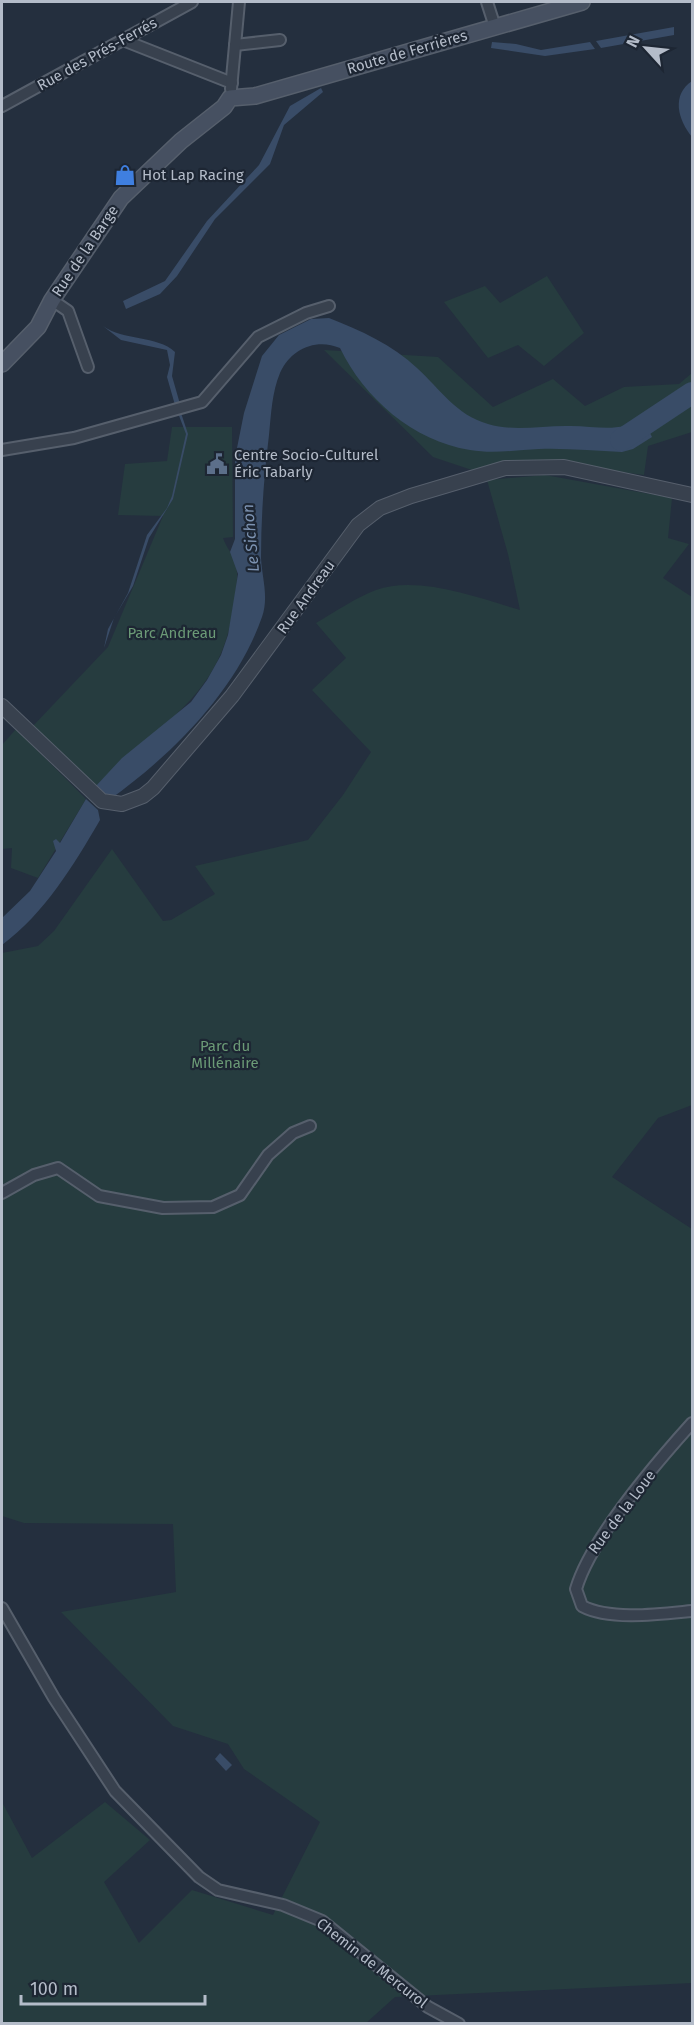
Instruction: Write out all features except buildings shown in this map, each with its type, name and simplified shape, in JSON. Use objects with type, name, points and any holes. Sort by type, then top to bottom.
[{"type":"main road","name":"Route de Ferrières","points":[[231,91],[255,96],[582,2]]},
{"type":"main road","name":"Rue de la Barge","points":[[2,364],[38,327],[52,300],[121,198],[181,141],[224,108],[231,91]]},
{"type":"street","name":"Rue des Prés-Ferrés","points":[[2,106],[192,2]]},
{"type":"street","points":[[123,40],[231,91],[239,2]]},
{"type":"street","points":[[488,2],[495,27]]},
{"type":"street","points":[[235,45],[280,40]]},
{"type":"street","points":[[52,300],[68,311],[88,367]]},
{"type":"street","points":[[2,450],[74,438],[202,402],[258,337],[306,313],[329,306]]},
{"type":"street","name":"Rue Andreau","points":[[2,706],[102,801],[112,804],[132,802],[153,788],[232,696],[358,525],[380,508],[483,473],[532,466],[564,467],[693,495]]},
{"type":"street","points":[[2,1193],[34,1175],[58,1168],[99,1196],[163,1208],[213,1207],[240,1195],[268,1155],[293,1133],[310,1126]]},
{"type":"street","name":"Rue de la Loue","points":[[693,1423],[640,1486],[591,1551],[576,1589],[582,1606],[596,1613],[664,1614],[693,1611]]},
{"type":"street","name":"Chemin de Mercurol","points":[[2,1608],[54,1698],[114,1791],[199,1877],[218,1890],[284,1905],[322,1921],[428,2007],[459,2024]]},
{"type":"green space","points":[[547,276],[584,333],[544,366],[518,345],[488,358],[444,302],[485,286],[500,303]]},
{"type":"green space","points":[[324,350],[438,357],[493,407],[553,379],[585,406],[624,387],[679,384],[692,373],[692,432],[648,446],[644,475],[533,460],[472,470],[433,457]]},
{"type":"green space","name":"Parc Andreau","points":[[172,427],[232,427],[233,537],[223,538],[234,559],[237,573],[233,608],[226,640],[215,667],[199,689],[161,728],[95,787],[33,726],[108,647],[163,516],[118,515],[125,464],[167,461]]},
{"type":"green space","name":"Parc du Millénaire","points":[[545,475],[672,498],[668,538],[689,544],[663,578],[692,597],[692,1105],[658,1118],[612,1177],[692,1229],[692,1983],[395,1997],[366,2023],[2,2023],[2,1802],[32,1858],[105,1802],[150,1840],[104,1882],[139,1943],[192,1890],[273,1915],[320,1822],[244,1769],[228,1744],[173,1726],[61,1612],[176,1592],[173,1524],[24,1523],[2,1516],[2,953],[38,946],[54,931],[112,849],[163,921],[171,920],[215,894],[195,866],[308,840],[343,795],[371,752],[312,690],[346,658],[316,623],[360,597],[393,586],[410,585],[448,590],[520,610],[508,554],[487,480]]},
{"type":"green space","points":[[16,729],[86,799],[38,878],[11,868],[12,848],[2,849],[2,745]]},
{"type":"water","points":[[674,27],[674,35],[601,48],[596,41]]},
{"type":"water","points":[[492,42],[516,44],[541,50],[590,42],[595,49],[545,56],[491,48]]},
{"type":"water","points":[[692,81],[692,137],[680,116],[679,100],[685,87]]},
{"type":"water","points":[[321,88],[323,92],[284,125],[270,164],[215,219],[177,276],[160,294],[126,309],[123,301],[165,281],[207,221],[259,165],[290,106]]},
{"type":"water","points":[[329,318],[387,345],[408,360],[458,408],[477,420],[508,428],[561,426],[607,428],[625,426],[643,419],[652,437],[633,449],[622,452],[549,449],[487,452],[449,445],[410,427],[377,400],[362,384],[340,348],[322,344],[298,351],[285,364],[280,373],[272,403],[262,527],[261,558],[265,602],[262,617],[251,644],[219,696],[199,719],[156,763],[109,800],[95,787],[122,758],[191,702],[221,655],[228,635],[238,574],[230,552],[235,539],[235,458],[244,413],[262,356],[279,335],[311,319]]},
{"type":"water","points":[[103,326],[120,334],[159,343],[175,352],[172,376],[180,404],[175,405],[167,377],[170,365],[167,350],[121,340]]},
{"type":"water","points":[[178,413],[181,413],[188,434],[173,499],[149,538],[133,586],[116,615],[128,593],[147,535],[167,508],[172,496],[186,434]]},
{"type":"water","points":[[114,618],[104,648],[108,629]]},
{"type":"water","points":[[86,799],[98,810],[100,820],[45,904],[2,945],[2,918],[30,891],[56,851],[53,841],[56,839],[60,843]]},
{"type":"water","points":[[220,1753],[232,1765],[226,1771],[215,1759]]},
{"type":"waterway","name":"Le Sichon","points":[[621,440],[692,393]]},
{"type":"place","name":"Hot Lap Racing","points":[[125,175]]},
{"type":"place","name":"Centre Socio-Culturel Éric Tabarly","points":[[217,464]]}]
